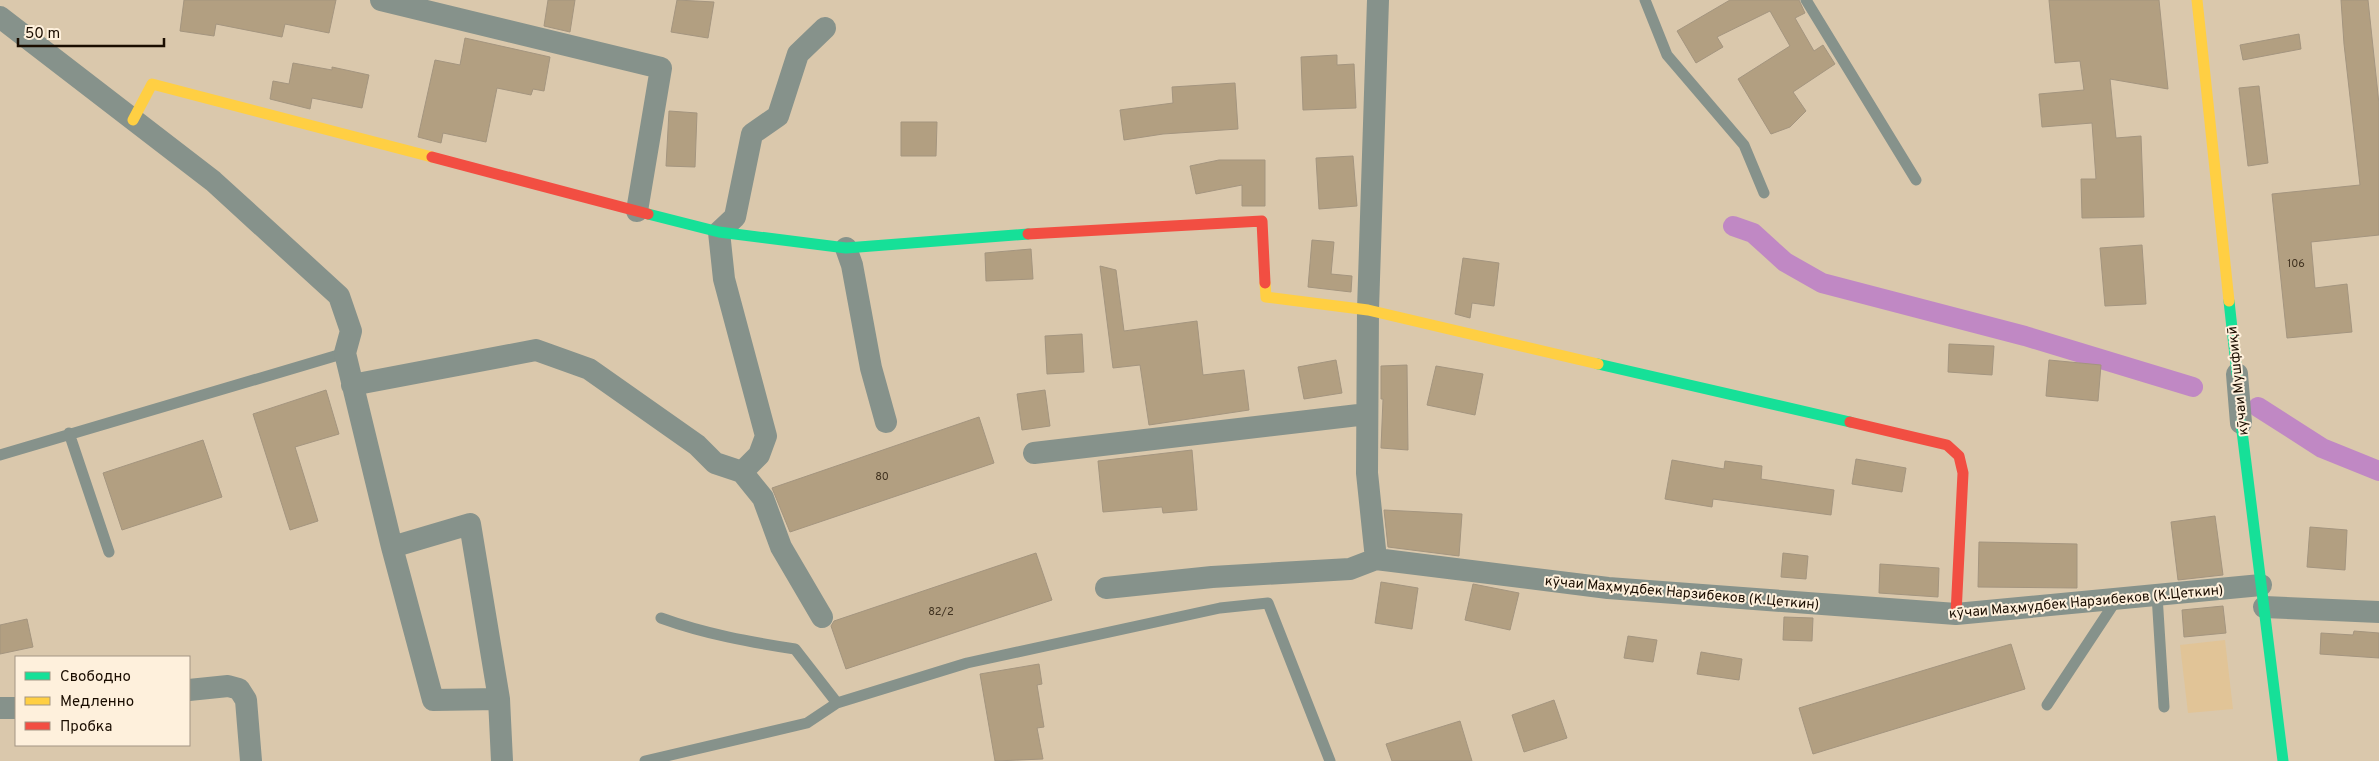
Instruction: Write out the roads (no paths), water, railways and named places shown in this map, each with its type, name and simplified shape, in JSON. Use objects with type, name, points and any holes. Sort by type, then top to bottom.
[{"type":"street","points":[[381,0],[661,68],[637,211]]},
{"type":"street","points":[[1376,559],[1367,473],[1367,414],[1368,310],[1378,0]]},
{"type":"street","name":"кӯчаи Мушфиқӣ","points":[[2197,0],[2241,423],[2283,761]]},
{"type":"street","points":[[0,17],[213,181],[340,296],[351,331],[345,353],[352,385],[392,547],[433,700],[499,699]]},
{"type":"street","points":[[719,232],[735,218],[752,134],[778,116],[798,54],[825,28]]},
{"type":"street","points":[[133,120],[152,84],[719,232],[846,248],[1022,234],[1262,221],[1266,297],[1368,310],[1947,445],[1959,456],[1963,473],[1956,614]]},
{"type":"street","points":[[719,232],[724,279],[766,436],[759,455],[742,472]]},
{"type":"street","points":[[846,248],[852,265],[871,368],[886,422]]},
{"type":"street","points":[[352,385],[536,350],[589,369],[697,445],[715,462],[742,472],[763,498],[780,546],[822,617]]},
{"type":"street","points":[[1034,453],[1367,414]]},
{"type":"street","points":[[392,547],[470,524],[499,699],[502,761]]},
{"type":"street","name":"кӯчаи Маҳмудбек Нарзибеков (К.Цеткин)","points":[[1106,588],[1212,577],[1350,569],[1376,559],[1608,588],[1956,614],[2261,585]]},
{"type":"street","points":[[2264,607],[2379,612]]},
{"type":"street","points":[[190,690],[228,686],[239,689],[246,700],[251,761]]},
{"type":"street","points":[[0,708],[15,708]]},
{"type":"lane","points":[[1645,0],[1667,55],[1744,145],[1764,193]]},
{"type":"lane","points":[[1806,0],[1916,180]]},
{"type":"lane","points":[[0,454],[345,353]]},
{"type":"lane","points":[[69,433],[109,552]]},
{"type":"lane","points":[[2158,595],[2164,707]]},
{"type":"lane","points":[[2047,705],[2118,599]]},
{"type":"lane","points":[[644,761],[808,723],[837,703],[967,663],[1220,608],[1268,602],[1330,761]]},
{"type":"lane","points":[[662,618],[681,625],[751,642],[795,649],[837,703]]},
{"type":"waterway","points":[[1733,226],[1753,233],[1785,262],[1822,283],[2025,336],[2193,387]]},
{"type":"waterway","points":[[2258,407],[2322,448],[2379,471]]}]
